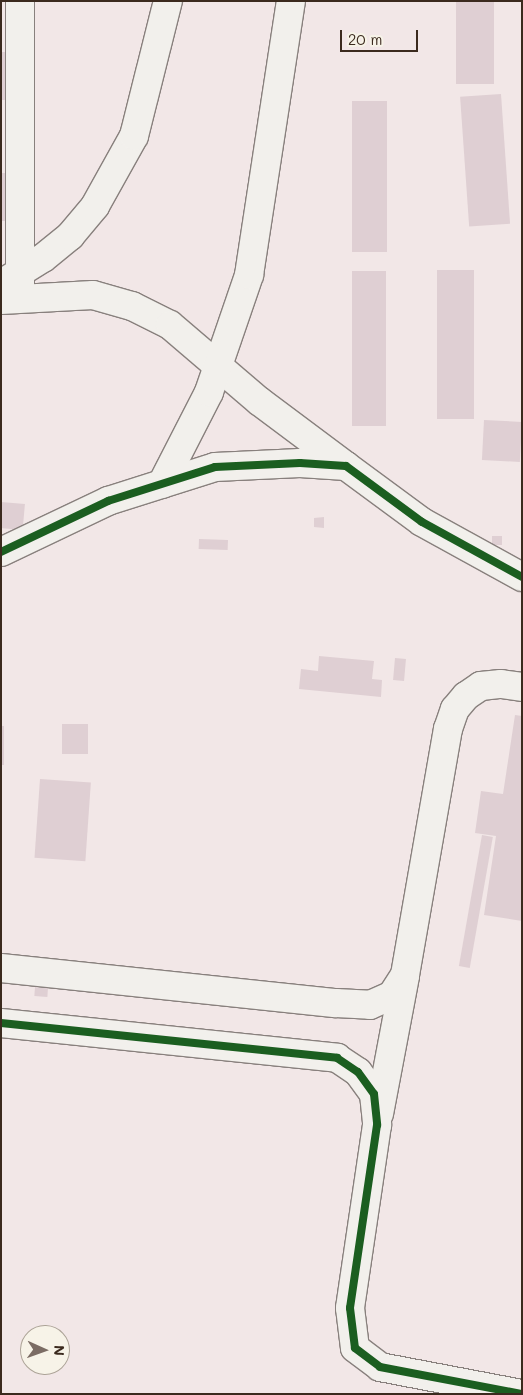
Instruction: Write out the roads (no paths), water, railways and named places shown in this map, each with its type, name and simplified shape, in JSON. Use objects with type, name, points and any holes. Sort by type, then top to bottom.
[{"type":"street","points":[[11,288],[20,1]]},
{"type":"street","points":[[11,288],[70,236],[95,206],[134,136],[168,1]]},
{"type":"street","points":[[162,484],[209,392],[248,275],[292,1]]},
{"type":"street","points":[[11,288],[93,295],[132,306],[170,325],[217,366],[422,522],[522,577]]},
{"type":"street","points":[[1,552],[108,502],[216,466],[300,463],[346,466]]},
{"type":"street","points":[[522,688],[501,684],[481,686],[466,696],[454,709],[448,728],[377,1125],[350,1308],[355,1348],[380,1367],[522,1394]]},
{"type":"street","points":[[1,968],[370,1005],[392,995],[405,975]]},
{"type":"street","points":[[1,1023],[337,1058],[358,1072],[374,1094],[377,1125]]}]
